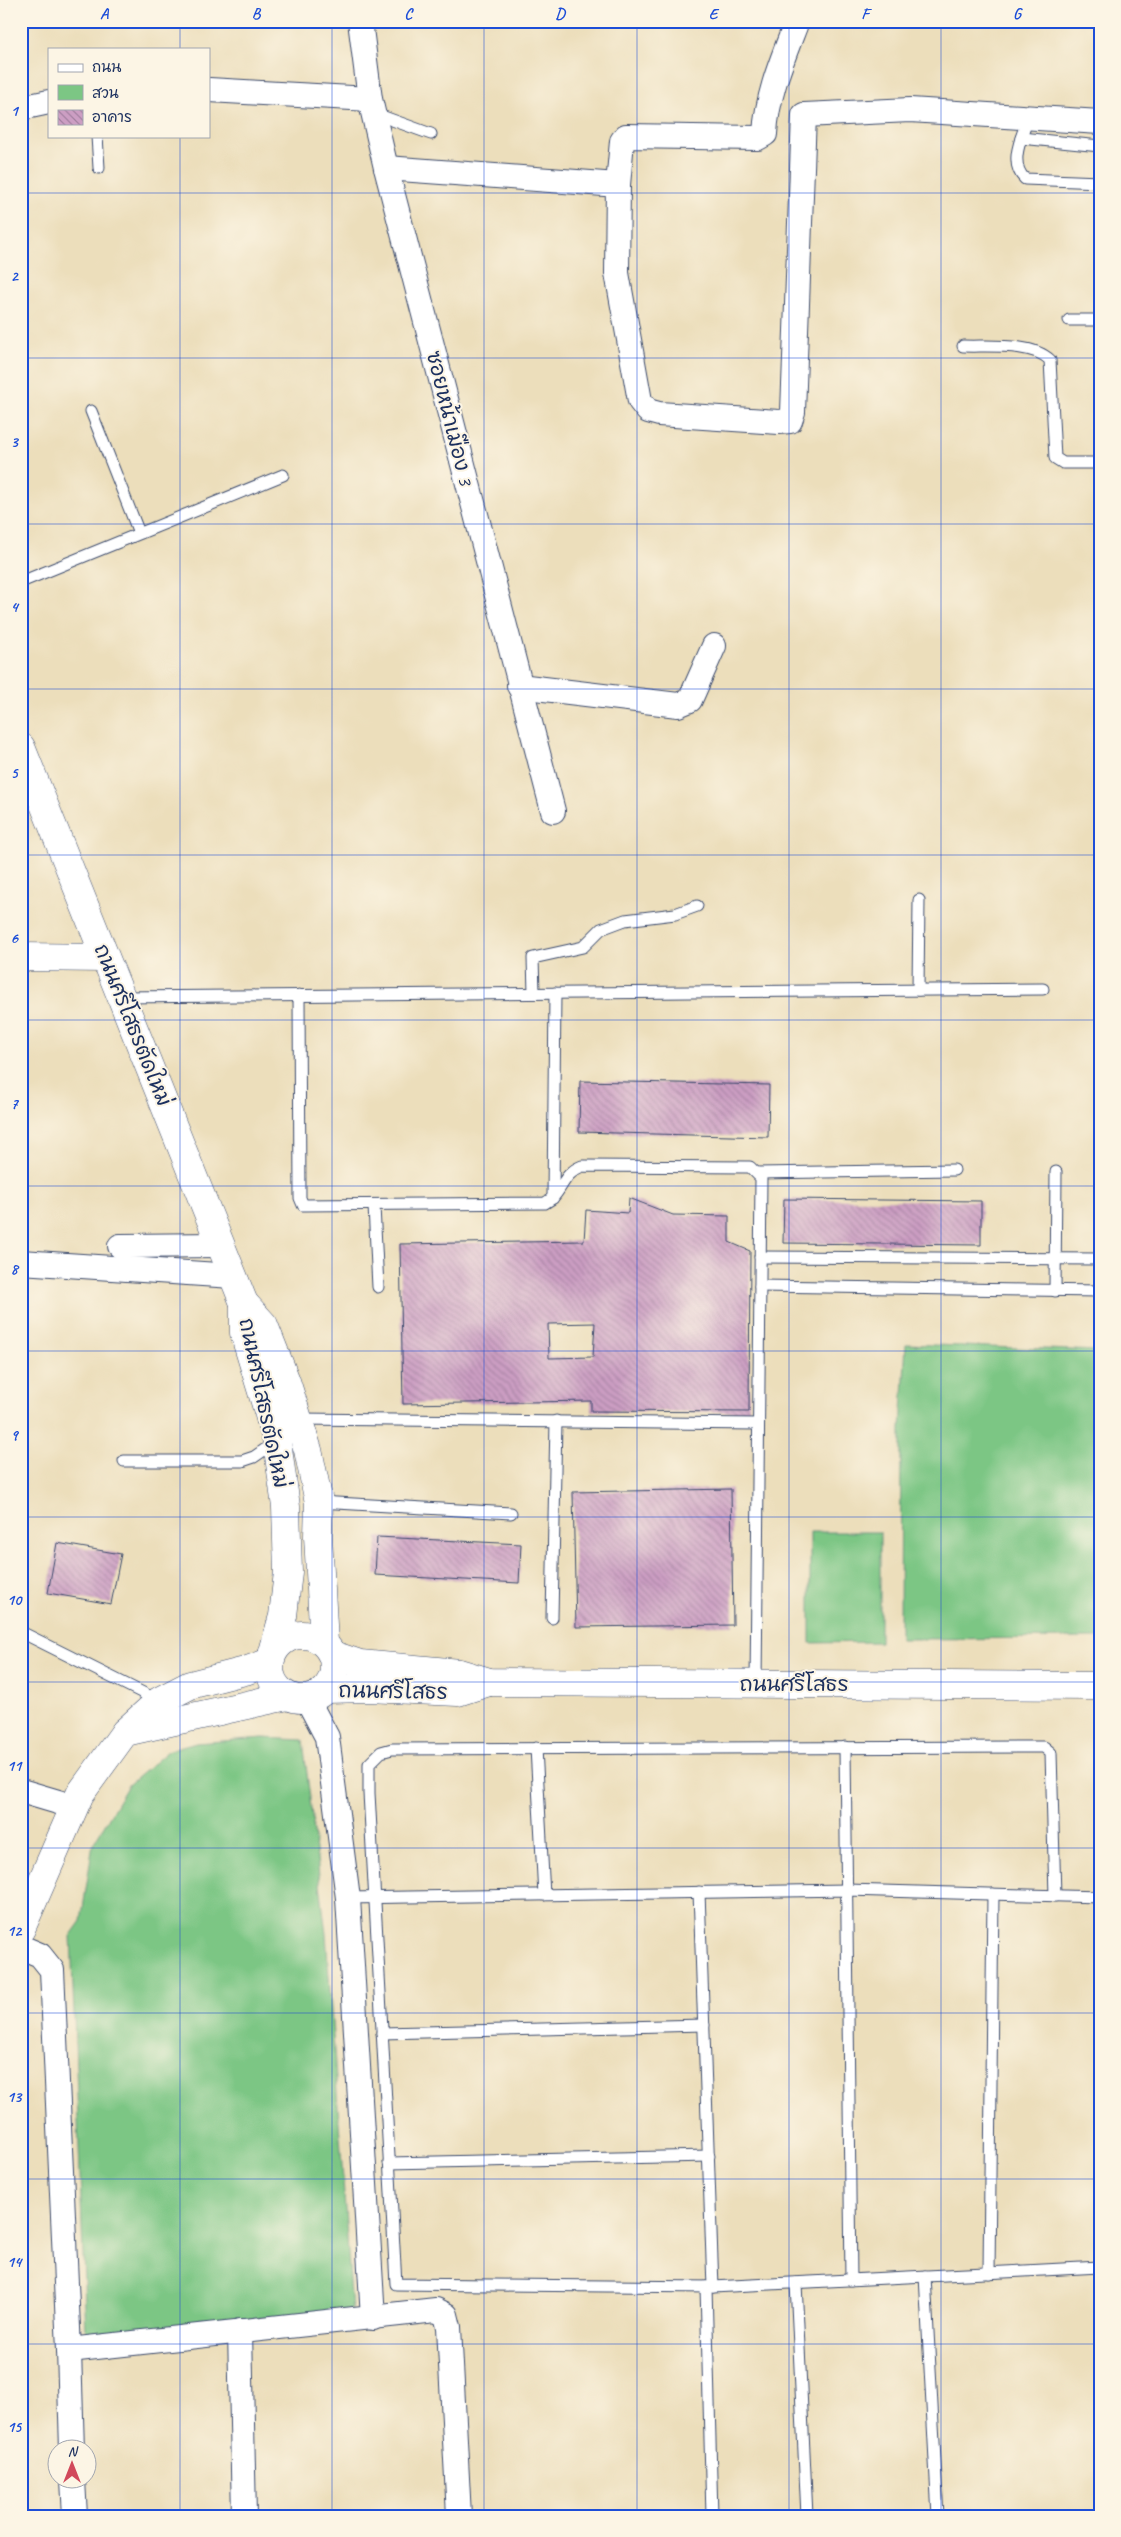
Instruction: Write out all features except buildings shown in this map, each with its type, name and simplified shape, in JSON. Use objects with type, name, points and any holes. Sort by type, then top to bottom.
[{"type":"main road","name":"ถนนศรีโสธรตัดใหม่","points":[[21,748],[244,1303],[264,1325],[298,1419],[319,1502],[318,1536],[328,1649]]},
{"type":"main road","points":[[21,957],[104,958]]},
{"type":"main road","name":"ถนนศรีโสธรตัดใหม่","points":[[244,1303],[244,1333],[277,1442],[286,1506],[288,1572],[283,1616],[272,1657]]},
{"type":"main road","points":[[302,1634],[314,1636],[328,1649],[335,1667],[332,1679],[307,1695],[273,1681],[272,1657],[280,1643],[290,1636],[302,1634]]},
{"type":"main road","name":"ถนนศรีโสธร","points":[[328,1649],[360,1664],[459,1673],[488,1682],[1100,1686]]},
{"type":"main road","points":[[21,1929],[80,1794],[125,1732],[159,1701],[190,1686],[245,1671],[272,1657]]},
{"type":"main road","name":"ถนนศรีโสธร","points":[[125,1732],[307,1695],[368,1688],[458,1692],[488,1682]]},
{"type":"street","name":"ซอยหน้าเมือง 3","points":[[360,21],[371,106],[386,168],[553,812]]},
{"type":"street","points":[[797,21],[771,92],[766,115],[765,134],[758,138],[626,136],[622,141],[618,185],[617,273],[640,401],[648,411],[659,414],[779,422],[790,420],[794,412],[804,115]]},
{"type":"street","points":[[210,90],[371,106]]},
{"type":"street","points":[[21,108],[48,102]]},
{"type":"street","points":[[766,115],[910,110],[1025,128],[1098,116]]},
{"type":"street","points":[[386,168],[618,185]]},
{"type":"street","points":[[519,686],[678,705],[690,700],[714,646]]},
{"type":"street","points":[[120,1246],[221,1245]]},
{"type":"street","points":[[21,1262],[233,1276]]},
{"type":"street","points":[[307,1695],[327,1737],[348,1898],[373,2318]]},
{"type":"street","points":[[21,1791],[75,1807]]},
{"type":"street","points":[[21,1947],[40,1955],[52,1970],[72,2440]]},
{"type":"street","points":[[69,2350],[436,2310],[446,2316],[449,2327],[459,2516]]},
{"type":"street","points":[[240,2331],[244,2516]]},
{"type":"street","points":[[74,2490],[75,2516]]},
{"type":"lane","points":[[371,106],[432,134]]},
{"type":"lane","points":[[1100,146],[1025,128],[1016,165],[1026,179],[1100,182]]},
{"type":"lane","points":[[97,138],[99,168]]},
{"type":"lane","points":[[1070,320],[1100,320]]},
{"type":"lane","points":[[963,346],[1031,349],[1044,354],[1050,360],[1055,458],[1063,464],[1100,463]]},
{"type":"lane","points":[[91,411],[139,533]]},
{"type":"lane","points":[[21,582],[283,475]]},
{"type":"lane","points":[[918,990],[919,900]]},
{"type":"lane","points":[[534,992],[533,958],[583,947],[601,929],[625,920],[675,914],[697,906]]},
{"type":"lane","points":[[121,997],[1043,989]]},
{"type":"lane","points":[[553,1199],[555,993]]},
{"type":"lane","points":[[299,995],[300,1198],[302,1205],[308,1207],[544,1203],[553,1199],[566,1176],[582,1166],[750,1167],[762,1178],[757,1424],[756,1684]]},
{"type":"lane","points":[[758,1173],[954,1170]]},
{"type":"lane","points":[[1055,1291],[1056,1172]]},
{"type":"lane","points":[[374,1206],[378,1287]]},
{"type":"lane","points":[[760,1257],[1100,1259]]},
{"type":"lane","points":[[760,1286],[1100,1292]]},
{"type":"lane","points":[[298,1419],[757,1424]]},
{"type":"lane","points":[[552,1618],[556,1421]]},
{"type":"lane","points":[[124,1461],[242,1461],[254,1457],[277,1442]]},
{"type":"lane","points":[[319,1502],[511,1512]]},
{"type":"lane","points":[[21,1632],[159,1701]]},
{"type":"lane","points":[[845,1747],[850,2280]]},
{"type":"lane","points":[[1055,1896],[1051,1753],[1044,1747],[392,1749],[374,1757],[369,1764],[368,1793],[396,2284],[403,2286],[710,2287],[1100,2267]]},
{"type":"lane","points":[[536,1748],[544,1895]]},
{"type":"lane","points":[[348,1898],[847,1890],[1100,1897]]},
{"type":"lane","points":[[699,1892],[708,2156],[712,2516]]},
{"type":"lane","points":[[989,2273],[993,1894]]},
{"type":"lane","points":[[382,2033],[704,2025]]},
{"type":"lane","points":[[389,2162],[708,2156]]},
{"type":"lane","points":[[926,2276],[938,2516]]},
{"type":"lane","points":[[796,2283],[807,2516]]},
{"type":"green space","points":[[906,1344],[1100,1351],[1100,1638],[900,1639],[901,1429]]},
{"type":"green space","points":[[810,1532],[880,1532],[880,1642],[810,1643]]},
{"type":"green space","points":[[263,1738],[303,1740],[326,1934],[352,2310],[86,2334],[71,1935],[81,1921],[93,1844],[128,1785],[168,1751],[196,1743]]}]
